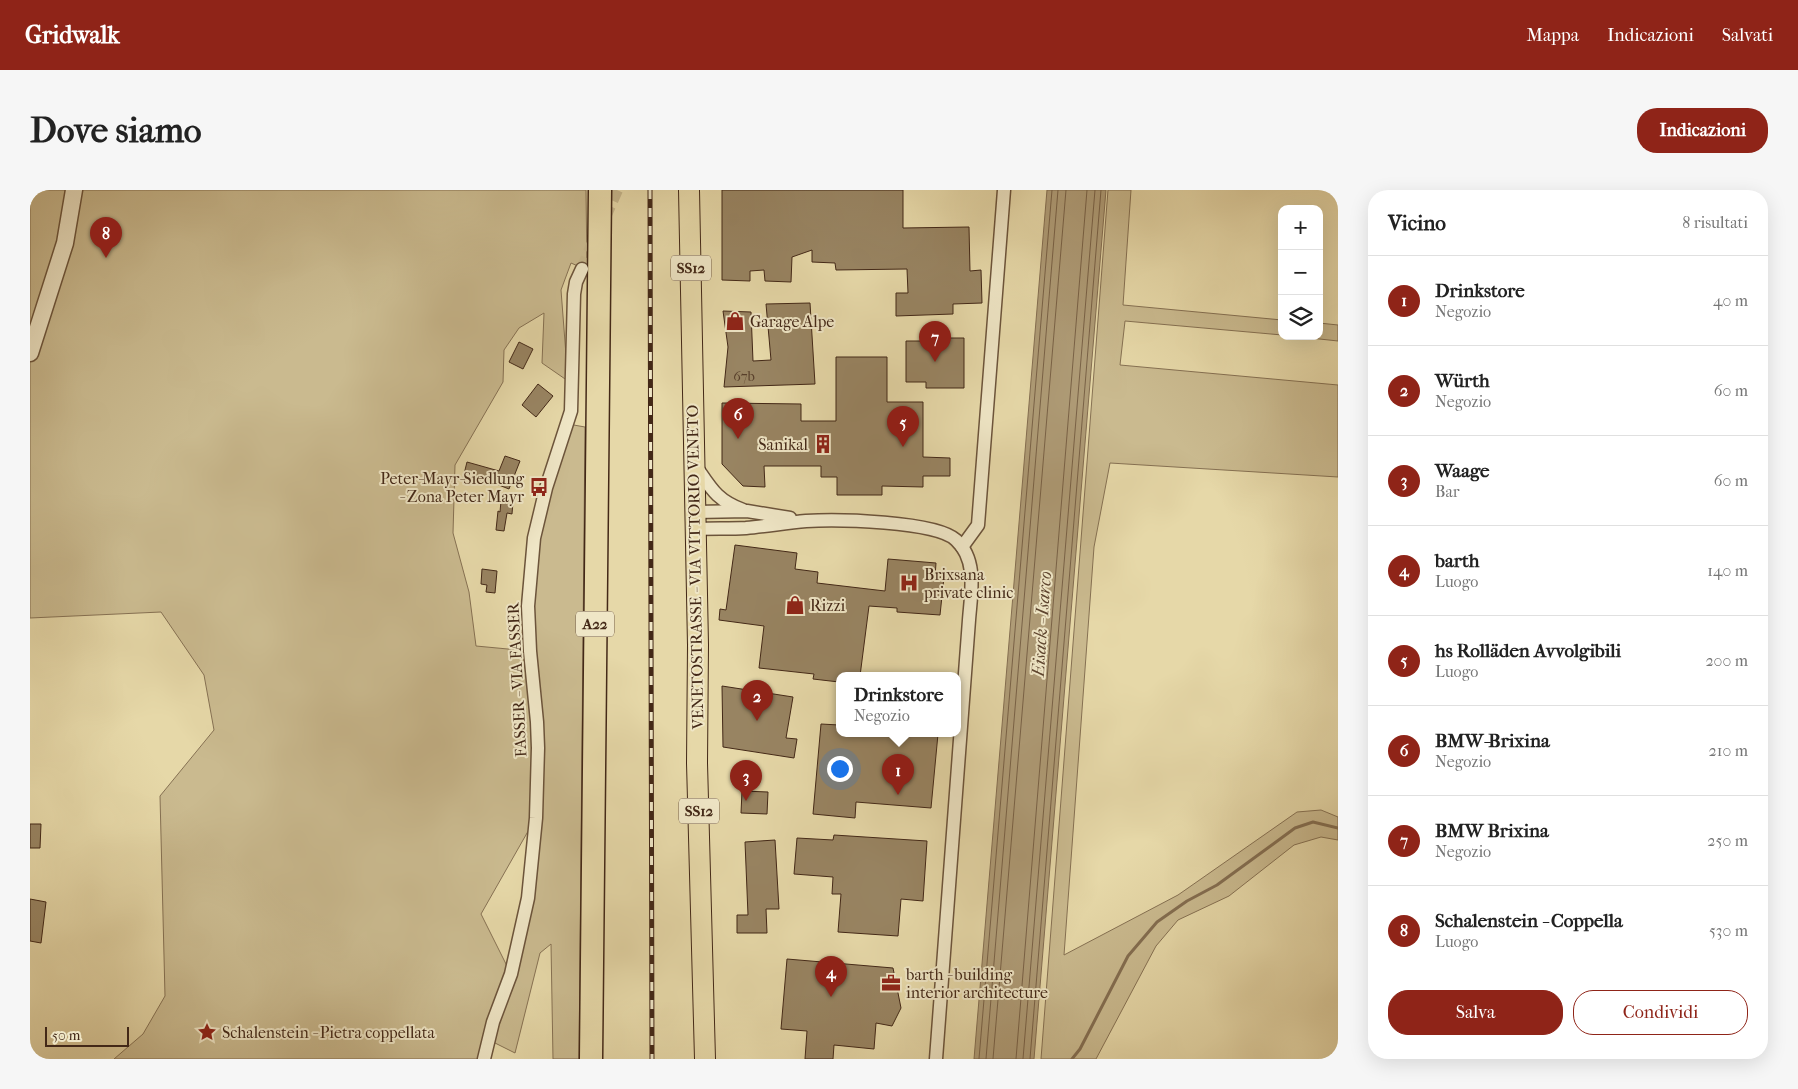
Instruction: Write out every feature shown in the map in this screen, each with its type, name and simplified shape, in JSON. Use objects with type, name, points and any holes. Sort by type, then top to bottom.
[{"type":"highway","name":"A22","points":[[591,1059],[600,190]]},
{"type":"highway","name":"A22","points":[[606,1059],[614,190]]},
{"type":"main road","name":"VENETOSTRASSE - VIA VITTORIO VENETO","points":[[689,190],[698,645],[698,763],[705,1059]]},
{"type":"street","points":[[30,353],[65,243],[74,190]]},
{"type":"street","points":[[962,547],[978,525],[1004,190]]},
{"type":"street","name":"FASSER - VIA FASSER","points":[[484,1059],[492,1022],[511,974],[528,898],[536,818],[538,748],[528,606],[534,538],[546,488],[571,411],[574,294],[576,282],[582,269]]},
{"type":"street","points":[[694,464],[716,495],[728,504],[747,511],[808,521],[903,524],[930,528],[956,539],[969,559],[972,572],[961,726]]},
{"type":"street","points":[[696,521],[747,511]]},
{"type":"street","points":[[696,521],[745,528],[808,521]]},
{"type":"street","points":[[936,1059],[960,737]]},
{"type":"shaded area","points":[[30,190],[586,190],[587,270],[571,263],[561,290],[568,381],[542,363],[544,313],[519,328],[504,350],[503,382],[455,465],[453,533],[469,592],[476,646],[529,651],[534,538],[568,424],[585,427],[579,1059],[553,1059],[551,944],[540,953],[515,1053],[493,1042],[511,974],[484,1059],[114,1059],[143,1034],[165,996],[160,796],[214,730],[204,675],[161,612],[30,618]],"holes":[[[535,819],[511,974],[481,914]]]},
{"type":"shaded area","points":[[1108,190],[1131,190],[1123,305],[1278,320],[1278,335],[1125,321],[1120,365],[1338,385],[1338,477],[1110,463],[1094,547],[1064,955],[1178,895],[1297,812],[1321,810],[1338,817],[1338,840],[1321,837],[1294,845],[1229,896],[1178,920],[1156,946],[1096,1059],[1041,1059]]},
{"type":"shaded area","points":[[1323,323],[1338,325],[1338,341],[1323,339]]},
{"type":"water","name":"Eisack - Isarco","points":[[1047,190],[1106,190],[1034,1059],[974,1059]]},
{"type":"building","points":[[722,190],[903,190],[903,228],[969,227],[970,271],[981,270],[982,303],[953,304],[953,314],[896,316],[896,293],[908,293],[907,269],[836,270],[835,263],[812,262],[812,250],[792,257],[791,282],[765,281],[764,270],[750,271],[750,281],[722,280]]},
{"type":"building","points":[[810,303],[815,384],[724,387],[728,347],[723,311],[751,312],[753,361],[771,360],[766,304]]},
{"type":"building","points":[[921,338],[964,338],[964,388],[926,388],[926,382],[906,382],[906,341],[921,341]]},
{"type":"building","points":[[519,342],[533,349],[523,369],[509,362]]},
{"type":"building","points":[[836,357],[887,357],[887,402],[923,402],[923,457],[950,458],[950,476],[923,476],[923,487],[882,486],[882,495],[837,495],[837,477],[821,477],[821,466],[764,466],[765,487],[743,486],[722,464],[722,403],[801,404],[801,421],[836,421]]},
{"type":"building","points":[[538,384],[553,396],[536,417],[522,405]]},
{"type":"building","points":[[505,456],[520,461],[509,489],[481,478],[480,483],[463,478],[467,462],[499,471]]},
{"type":"building","points":[[501,501],[513,502],[512,514],[507,513],[504,531],[496,530]]},
{"type":"building","points":[[735,545],[797,553],[795,569],[818,572],[817,583],[885,591],[888,559],[936,563],[935,577],[944,577],[940,615],[897,612],[897,608],[869,606],[861,672],[836,672],[836,682],[813,679],[814,674],[759,668],[764,626],[719,620],[720,609],[726,610]]},
{"type":"building","points":[[482,569],[497,571],[495,593],[486,592],[487,585],[481,584]]},
{"type":"building","points":[[722,686],[793,697],[786,738],[797,739],[794,758],[723,747]]},
{"type":"building","points":[[821,724],[836,725],[836,737],[938,737],[931,808],[856,802],[855,818],[813,814]]},
{"type":"building","points":[[742,791],[768,792],[767,814],[741,813]]},
{"type":"building","points":[[30,824],[41,824],[40,848],[30,848]]},
{"type":"building","points":[[834,835],[927,841],[923,901],[901,899],[898,936],[838,932],[841,894],[832,894],[833,877],[794,874],[797,838],[833,840]]},
{"type":"building","points":[[775,840],[779,909],[766,909],[767,933],[737,933],[737,915],[748,915],[745,842]]},
{"type":"building","points":[[30,899],[46,902],[41,943],[30,941]]},
{"type":"building","points":[[787,959],[893,968],[901,1008],[892,1026],[876,1023],[874,1049],[834,1045],[833,1059],[805,1059],[807,1031],[781,1029]]},
{"type":"waterway","points":[[1072,1059],[1080,1049],[1128,956],[1157,922],[1187,901],[1217,885],[1295,828],[1313,822],[1338,828]]},
{"type":"tunnel","points":[[605,217],[617,190]]},
{"type":"tunnel","points":[[582,269],[594,240]]},
{"type":"railway","points":[[650,190],[652,1059]]},
{"type":"place","name":"Schalenstein - Coppella","points":[[106,258]]},
{"type":"place","name":"Garage Alpe","points":[[735,321]]},
{"type":"place","name":"BMW Brixina","points":[[935,362]]},
{"type":"place","name":"BMW-Brixina","points":[[738,439]]},
{"type":"place","name":"Sanikal","points":[[823,444]]},
{"type":"place","name":"hs Rolläden Avvolgibili","points":[[903,447]]},
{"type":"place","name":"Peter-Mayr-Siedlung - Zona Peter Mayr","points":[[539,487]]},
{"type":"place","name":"Brixsana private clinic","points":[[909,583]]},
{"type":"place","name":"Rizzi","points":[[795,605]]},
{"type":"place","name":"Würth","points":[[757,721]]},
{"type":"place","name":"Drinkstore","points":[[898,795]]},
{"type":"place","name":"Waage","points":[[746,801]]},
{"type":"place","name":"barth - building interior architecture","points":[[891,983]]},
{"type":"place","name":"barth","points":[[831,997]]},
{"type":"place","name":"Schalenstein - Pietra coppellata","points":[[207,1032]]}]
